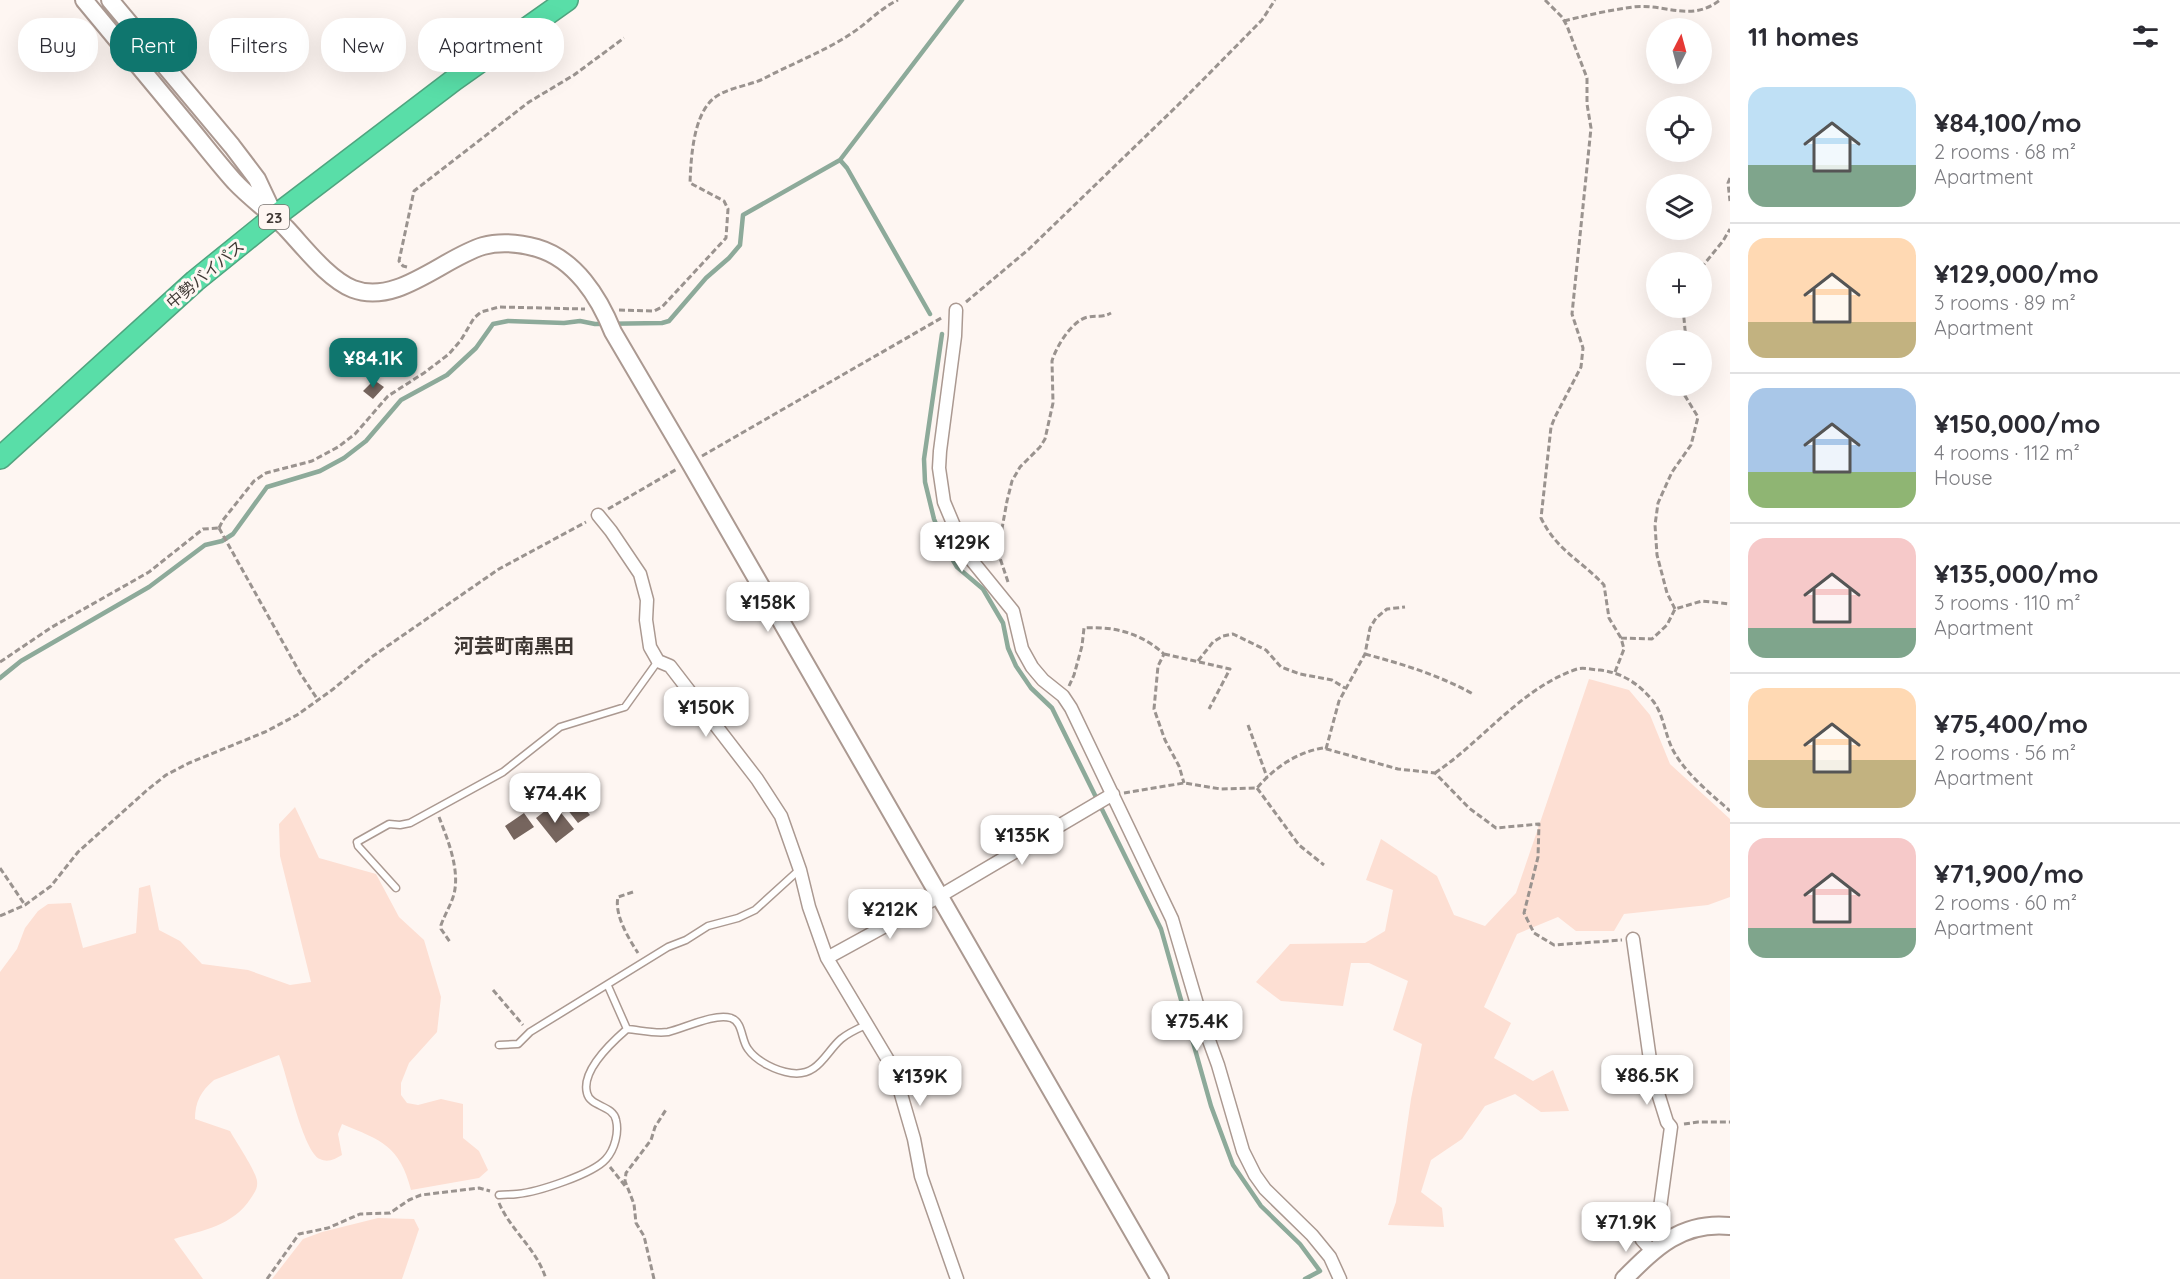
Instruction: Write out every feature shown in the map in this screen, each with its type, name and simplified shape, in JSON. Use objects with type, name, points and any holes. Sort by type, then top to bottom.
[{"type":"highway","name":"中勢バイパス","points":[[0,458],[195,281],[274,216],[454,80],[567,0]]},
{"type":"street","points":[[84,0],[234,181],[274,216],[329,273],[353,289],[373,292],[394,289],[412,282],[465,252],[485,245],[507,242],[547,251],[562,259],[585,283],[604,309],[613,332],[1160,1279]]},
{"type":"street","points":[[110,0],[232,146],[257,179],[274,216]]},
{"type":"street","points":[[956,310],[956,336],[939,460],[944,502],[965,552],[1013,610],[1022,648],[1032,668],[1062,695],[1071,708],[1110,797],[1172,919],[1243,1151],[1255,1175],[1265,1189],[1312,1235],[1330,1257],[1340,1279]]},
{"type":"street","points":[[598,516],[640,574],[646,594],[650,647],[658,661],[670,666],[771,799],[781,816],[827,958],[894,1070],[914,1139],[921,1176],[957,1279]]},
{"type":"street","points":[[827,958],[940,896],[1110,797]]},
{"type":"street","points":[[1633,939],[1652,1074],[1667,1122],[1671,1127],[1659,1215],[1642,1240],[1652,1251]]},
{"type":"street","points":[[1624,1279],[1652,1251],[1684,1231],[1714,1224],[1730,1226]]},
{"type":"lane","points":[[396,888],[358,846],[357,842],[389,824],[410,823],[504,772],[560,727],[625,707],[658,661]]},
{"type":"lane","points":[[499,1045],[518,1044],[530,1032],[579,1000],[608,986],[668,948],[708,926],[738,918],[755,910],[800,870]]},
{"type":"lane","points":[[608,986],[627,1029]]},
{"type":"lane","points":[[627,1029],[668,1032],[710,1020],[730,1018],[738,1023],[747,1048],[754,1056],[776,1068],[801,1074],[817,1068],[841,1039],[866,1025]]},
{"type":"lane","points":[[499,1195],[517,1194],[564,1182],[592,1170],[606,1160],[616,1137],[616,1120],[611,1111],[590,1099],[587,1086],[596,1062],[627,1029]]},
{"type":"path","points":[[219,528],[254,481],[266,473],[312,460],[355,434],[388,396],[424,373],[448,354],[481,312],[499,307],[654,310],[662,307],[726,238],[728,209],[724,201],[690,183],[697,132],[706,105],[714,96],[751,85],[850,35],[884,6],[898,0]]},
{"type":"path","points":[[0,916],[25,905],[51,886],[78,852],[166,776],[189,763],[265,732],[297,715],[373,656],[499,569],[598,516],[650,483],[956,310],[1029,249],[1179,105],[1262,20],[1275,0]]},
{"type":"path","points":[[1545,0],[1564,21],[1587,78],[1587,104],[1591,128],[1572,314],[1583,348],[1581,367],[1551,427],[1541,518],[1547,531],[1570,557],[1605,585],[1608,618],[1621,638],[1624,649],[1615,672]]},
{"type":"path","points":[[1564,21],[1635,7],[1695,11],[1712,6],[1720,0]]},
{"type":"path","points":[[408,267],[403,266],[399,261],[414,190],[529,102],[574,75],[624,38]]},
{"type":"path","points":[[1730,178],[1728,183],[1730,201]]},
{"type":"path","points":[[1712,255],[1730,229]]},
{"type":"path","points":[[1008,584],[999,555],[1007,501],[1012,481],[1020,467],[1045,439],[1053,403],[1053,355],[1071,329],[1080,321],[1088,317],[1104,317],[1111,312]]},
{"type":"path","points":[[1675,609],[1667,593],[1657,555],[1655,525],[1658,502],[1672,472],[1690,445],[1698,417],[1685,396]]},
{"type":"path","points":[[0,662],[52,627],[149,572],[203,529],[219,528]]},
{"type":"path","points":[[219,528],[245,577],[318,700]]},
{"type":"path","points":[[1621,638],[1652,639],[1667,626],[1675,609],[1702,601],[1730,604]]},
{"type":"path","points":[[1326,749],[1335,713],[1345,688],[1365,654],[1370,628],[1376,618],[1387,609],[1405,607]]},
{"type":"path","points":[[1062,695],[1074,675],[1084,628],[1119,629],[1155,646],[1164,654],[1230,669],[1209,709]]},
{"type":"path","points":[[1198,661],[1213,642],[1223,636],[1233,634],[1266,650],[1281,667],[1300,674],[1332,680],[1345,688]]},
{"type":"path","points":[[1164,654],[1158,666],[1154,709],[1184,783]]},
{"type":"path","points":[[1365,654],[1424,671],[1473,694]]},
{"type":"path","points":[[1110,797],[1184,783],[1221,789],[1257,788],[1267,777],[1294,758],[1313,750],[1326,749],[1398,769],[1435,773],[1455,760],[1534,690],[1556,677],[1579,668],[1615,672],[1633,681],[1655,703],[1673,750],[1689,775],[1730,811]]},
{"type":"path","points":[[1248,725],[1267,777]]},
{"type":"path","points":[[1435,773],[1469,808],[1496,828],[1539,824],[1538,856],[1524,913],[1534,933],[1554,945],[1633,939]]},
{"type":"path","points":[[1257,788],[1299,845],[1324,865]]},
{"type":"path","points":[[435,809],[446,836],[456,879],[454,896],[441,925],[443,933],[450,942]]},
{"type":"path","points":[[0,868],[25,905]]},
{"type":"path","points":[[633,892],[618,897],[618,913],[636,950],[645,962]]},
{"type":"path","points":[[493,990],[530,1032]]},
{"type":"path","points":[[626,1187],[626,1173],[651,1140],[655,1127],[667,1108]]},
{"type":"path","points":[[1671,1127],[1698,1122],[1730,1122]]},
{"type":"path","points":[[606,1160],[626,1187],[634,1204],[636,1223],[644,1236],[654,1279]]},
{"type":"path","points":[[267,1279],[299,1234],[327,1228],[360,1214],[390,1213],[421,1195],[479,1188],[499,1195],[499,1203],[504,1214],[534,1252],[546,1279]]},
{"type":"shaded area","points":[[1589,679],[1629,690],[1650,715],[1670,764],[1730,819],[1730,897],[1708,905],[1624,914],[1614,931],[1576,931],[1558,917],[1517,934],[1484,1007],[1511,1023],[1494,1058],[1533,1081],[1553,1070],[1569,1111],[1541,1112],[1515,1094],[1485,1106],[1462,1139],[1431,1160],[1421,1192],[1442,1208],[1444,1227],[1388,1225],[1396,1202],[1411,1099],[1422,1044],[1393,1030],[1408,981],[1369,963],[1351,963],[1343,1006],[1281,1001],[1256,982],[1290,944],[1365,943],[1385,931],[1393,890],[1366,880],[1381,839],[1437,876],[1454,915],[1485,926],[1516,893]]},
{"type":"shaded area","points":[[295,807],[319,858],[376,874],[399,917],[424,940],[441,997],[437,1032],[409,1063],[401,1083],[401,1095],[407,1103],[418,1105],[441,1099],[463,1104],[463,1138],[479,1151],[488,1170],[479,1178],[411,1190],[401,1163],[387,1146],[342,1124],[338,1134],[342,1155],[329,1161],[320,1159],[314,1153],[302,1128],[279,1055],[214,1080],[202,1093],[196,1107],[195,1119],[230,1131],[256,1176],[257,1183],[251,1198],[235,1215],[217,1226],[174,1239],[203,1279],[0,1279],[0,972],[17,949],[25,928],[38,911],[48,904],[71,903],[83,948],[136,933],[139,888],[150,885],[159,930],[180,941],[202,964],[248,970],[290,985],[311,982],[280,856],[279,824]]},
{"type":"shaded area","points":[[378,1218],[414,1219],[419,1229],[402,1279],[272,1279],[303,1239]]},
{"type":"building","points":[[374,380],[384,387],[373,399],[363,391]]},
{"type":"building","points":[[578,800],[590,815],[578,823],[567,809]]},
{"type":"building","points":[[554,804],[574,829],[556,843],[536,818]]},
{"type":"building","points":[[524,813],[534,827],[514,840],[505,826]]},
{"type":"waterway","points":[[0,678],[21,661],[149,587],[205,545],[222,541],[233,534],[267,487],[320,471],[344,458],[366,441],[401,400],[447,375],[476,348],[493,324],[508,321],[564,323],[580,321],[595,324],[669,321],[706,278],[740,245],[743,215],[840,160],[962,0]]},
{"type":"waterway","points":[[840,160],[847,168],[930,314]]},
{"type":"waterway","points":[[942,334],[924,459],[925,482],[934,519],[957,567],[983,589],[1003,623],[1008,648],[1016,666],[1031,688],[1052,708],[1161,929],[1211,1106],[1233,1165],[1261,1206],[1300,1244],[1320,1271],[1305,1279]]},
{"type":"district","name":"河芸町南黒田","points":[[514,645]]}]
